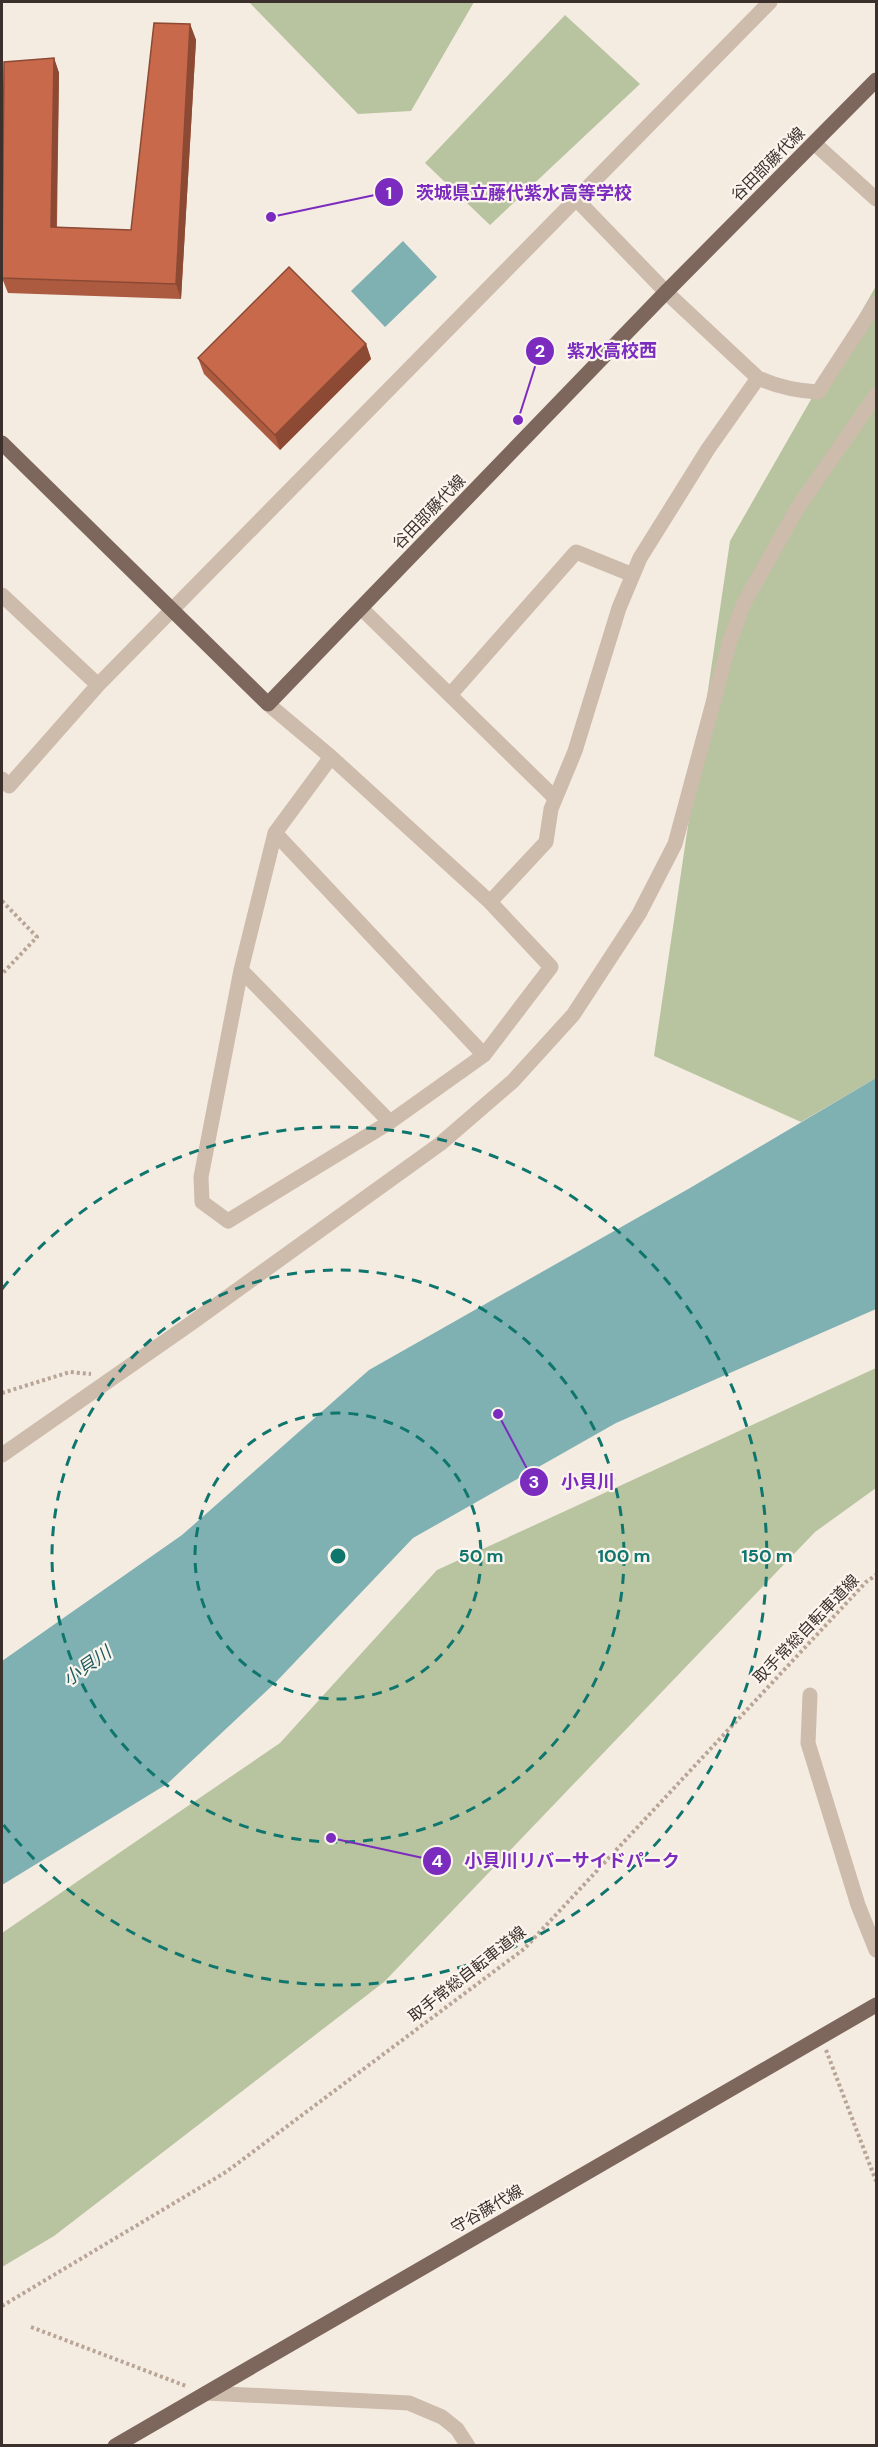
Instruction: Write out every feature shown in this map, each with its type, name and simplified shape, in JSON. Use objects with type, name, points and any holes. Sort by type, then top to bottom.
[{"type":"main road","name":"谷田部藤代線","points":[[268,704],[666,292],[876,80]]},
{"type":"main road","points":[[2,443],[268,704]]},
{"type":"main road","name":"守谷藤代線","points":[[115,2445],[876,2006]]},
{"type":"street","points":[[2,779],[9,786],[98,686],[770,2]]},
{"type":"street","points":[[814,143],[876,199]]},
{"type":"street","points":[[577,200],[666,292],[758,378],[798,391],[818,392],[876,303]]},
{"type":"street","points":[[490,902],[546,842],[551,809],[575,751],[619,608],[640,558],[708,449],[758,378]]},
{"type":"street","points":[[2,1455],[190,1324],[440,1144],[513,1081],[573,1015],[639,914],[675,844],[730,640],[744,603],[798,507],[876,395]]},
{"type":"street","points":[[450,695],[576,552],[633,575]]},
{"type":"street","points":[[2,595],[98,686]]},
{"type":"street","points":[[361,608],[555,798]]},
{"type":"street","points":[[268,704],[331,757],[490,902],[552,967],[484,1055],[390,1122],[228,1221],[202,1202],[201,1177],[241,970],[275,832],[331,757]]},
{"type":"street","points":[[275,832],[484,1055]]},
{"type":"street","points":[[241,970],[390,1122]]},
{"type":"street","points":[[810,1695],[808,1743],[858,1905],[876,1950]]},
{"type":"street","points":[[206,2393],[409,2403],[442,2417],[457,2429],[468,2445]]},
{"type":"path","points":[[2,901],[37,937],[2,974]]},
{"type":"path","points":[[2,1393],[70,1372],[113,1376]]},
{"type":"path","name":"取手常総自転車道線","points":[[2,2306],[226,2172],[524,1949],[762,1692],[866,1582],[876,1575]]},
{"type":"path","points":[[821,2037],[876,2181]]},
{"type":"path","points":[[30,2327],[206,2393]]},
{"type":"green space","points":[[249,2],[474,2],[411,111],[358,114]]},
{"type":"green space","points":[[565,15],[640,84],[490,225],[425,163]]},
{"type":"green space","points":[[876,286],[876,1078],[801,1122],[654,1056],[730,541]]},
{"type":"green space","points":[[876,1368],[876,1488],[815,1532],[384,1982],[54,2236],[2,2267],[2,1933],[280,1743],[437,1570]]},
{"type":"water","points":[[403,241],[437,277],[385,327],[351,291]]},
{"type":"water","points":[[876,1078],[876,1309],[616,1423],[413,1538],[275,1683],[167,1784],[2,1885],[2,1661],[182,1535],[369,1370],[690,1188]]},
{"type":"building","points":[[154,23],[190,24],[176,284],[2,278],[4,62],[54,58],[51,227],[131,230]]},
{"type":"building","points":[[289,267],[366,344],[275,435],[198,358]]},
{"type":"place","name":"茨城県立藤代紫水高等学校","points":[[271,217]]},
{"type":"place","name":"紫水高校西","points":[[518,420]]},
{"type":"place","name":"小貝川","points":[[498,1414]]},
{"type":"place","name":"小貝川リバーサイドパーク","points":[[331,1838]]}]
